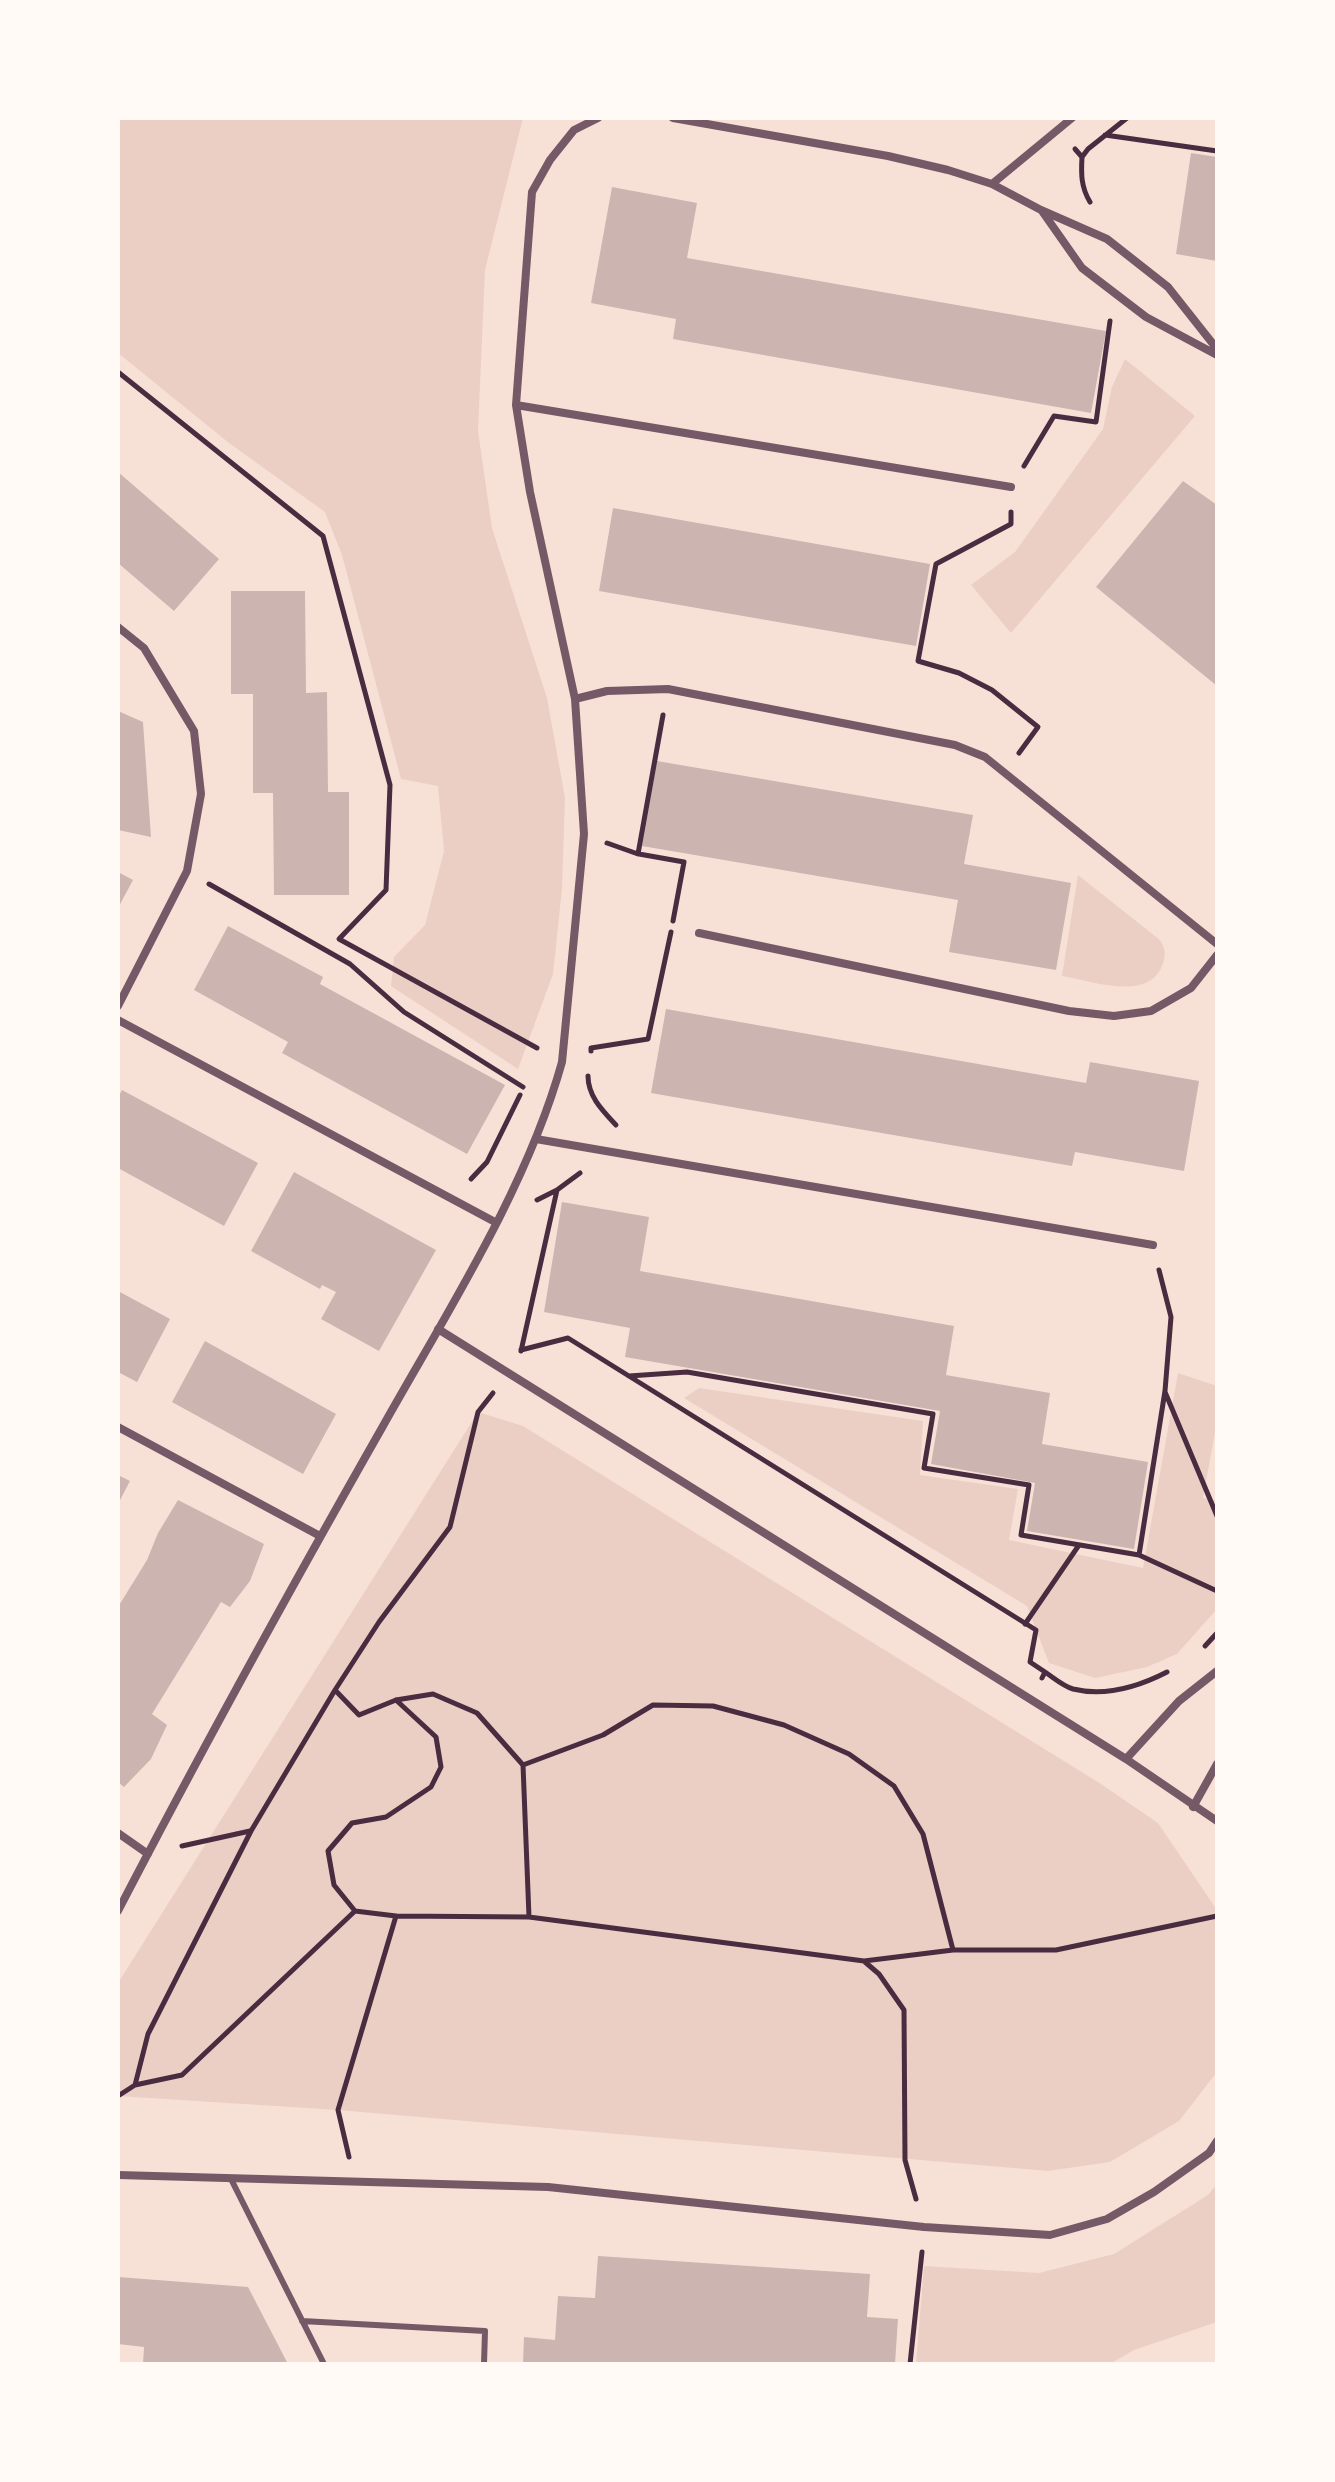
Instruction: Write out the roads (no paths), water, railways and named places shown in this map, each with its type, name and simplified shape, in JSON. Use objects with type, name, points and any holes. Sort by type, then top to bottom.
[{"type":"street","points":[[118,1911],[320,1536],[495,1222],[536,1139],[562,1062],[584,834],[575,699],[530,492],[516,405],[532,192],[550,160],[574,130],[598,118]]},
{"type":"street","points":[[673,118],[888,156],[992,184],[1107,239],[1168,287],[1217,349]]},
{"type":"street","points":[[992,184],[1072,118]]},
{"type":"street","points":[[1041,210],[1082,268],[1146,317],[1217,355]]},
{"type":"street","points":[[516,405],[1011,487]]},
{"type":"street","points":[[118,627],[144,648],[194,731],[201,794],[187,871],[118,1006]]},
{"type":"street","points":[[575,699],[607,691],[668,689],[955,745],[985,757],[1217,944]]},
{"type":"street","points":[[699,933],[1069,1011],[1114,1016],[1151,1011],[1191,988],[1217,955]]},
{"type":"street","points":[[118,1020],[495,1222]]},
{"type":"street","points":[[536,1139],[1153,1245]]},
{"type":"street","points":[[438,1329],[1126,1759],[1217,1821]]},
{"type":"street","points":[[118,1427],[320,1536]]},
{"type":"street","points":[[1126,1759],[1179,1701],[1217,1671]]},
{"type":"street","points":[[1193,1807],[1217,1764]]},
{"type":"street","points":[[118,1833],[148,1854]]},
{"type":"street","points":[[118,2175],[548,2187],[924,2227],[1050,2235],[1107,2219],[1154,2192],[1209,2153],[1217,2141]]},
{"type":"lane","points":[[231,2179],[324,2364]]},
{"type":"lane","points":[[302,2321],[485,2331],[484,2364]]}]
